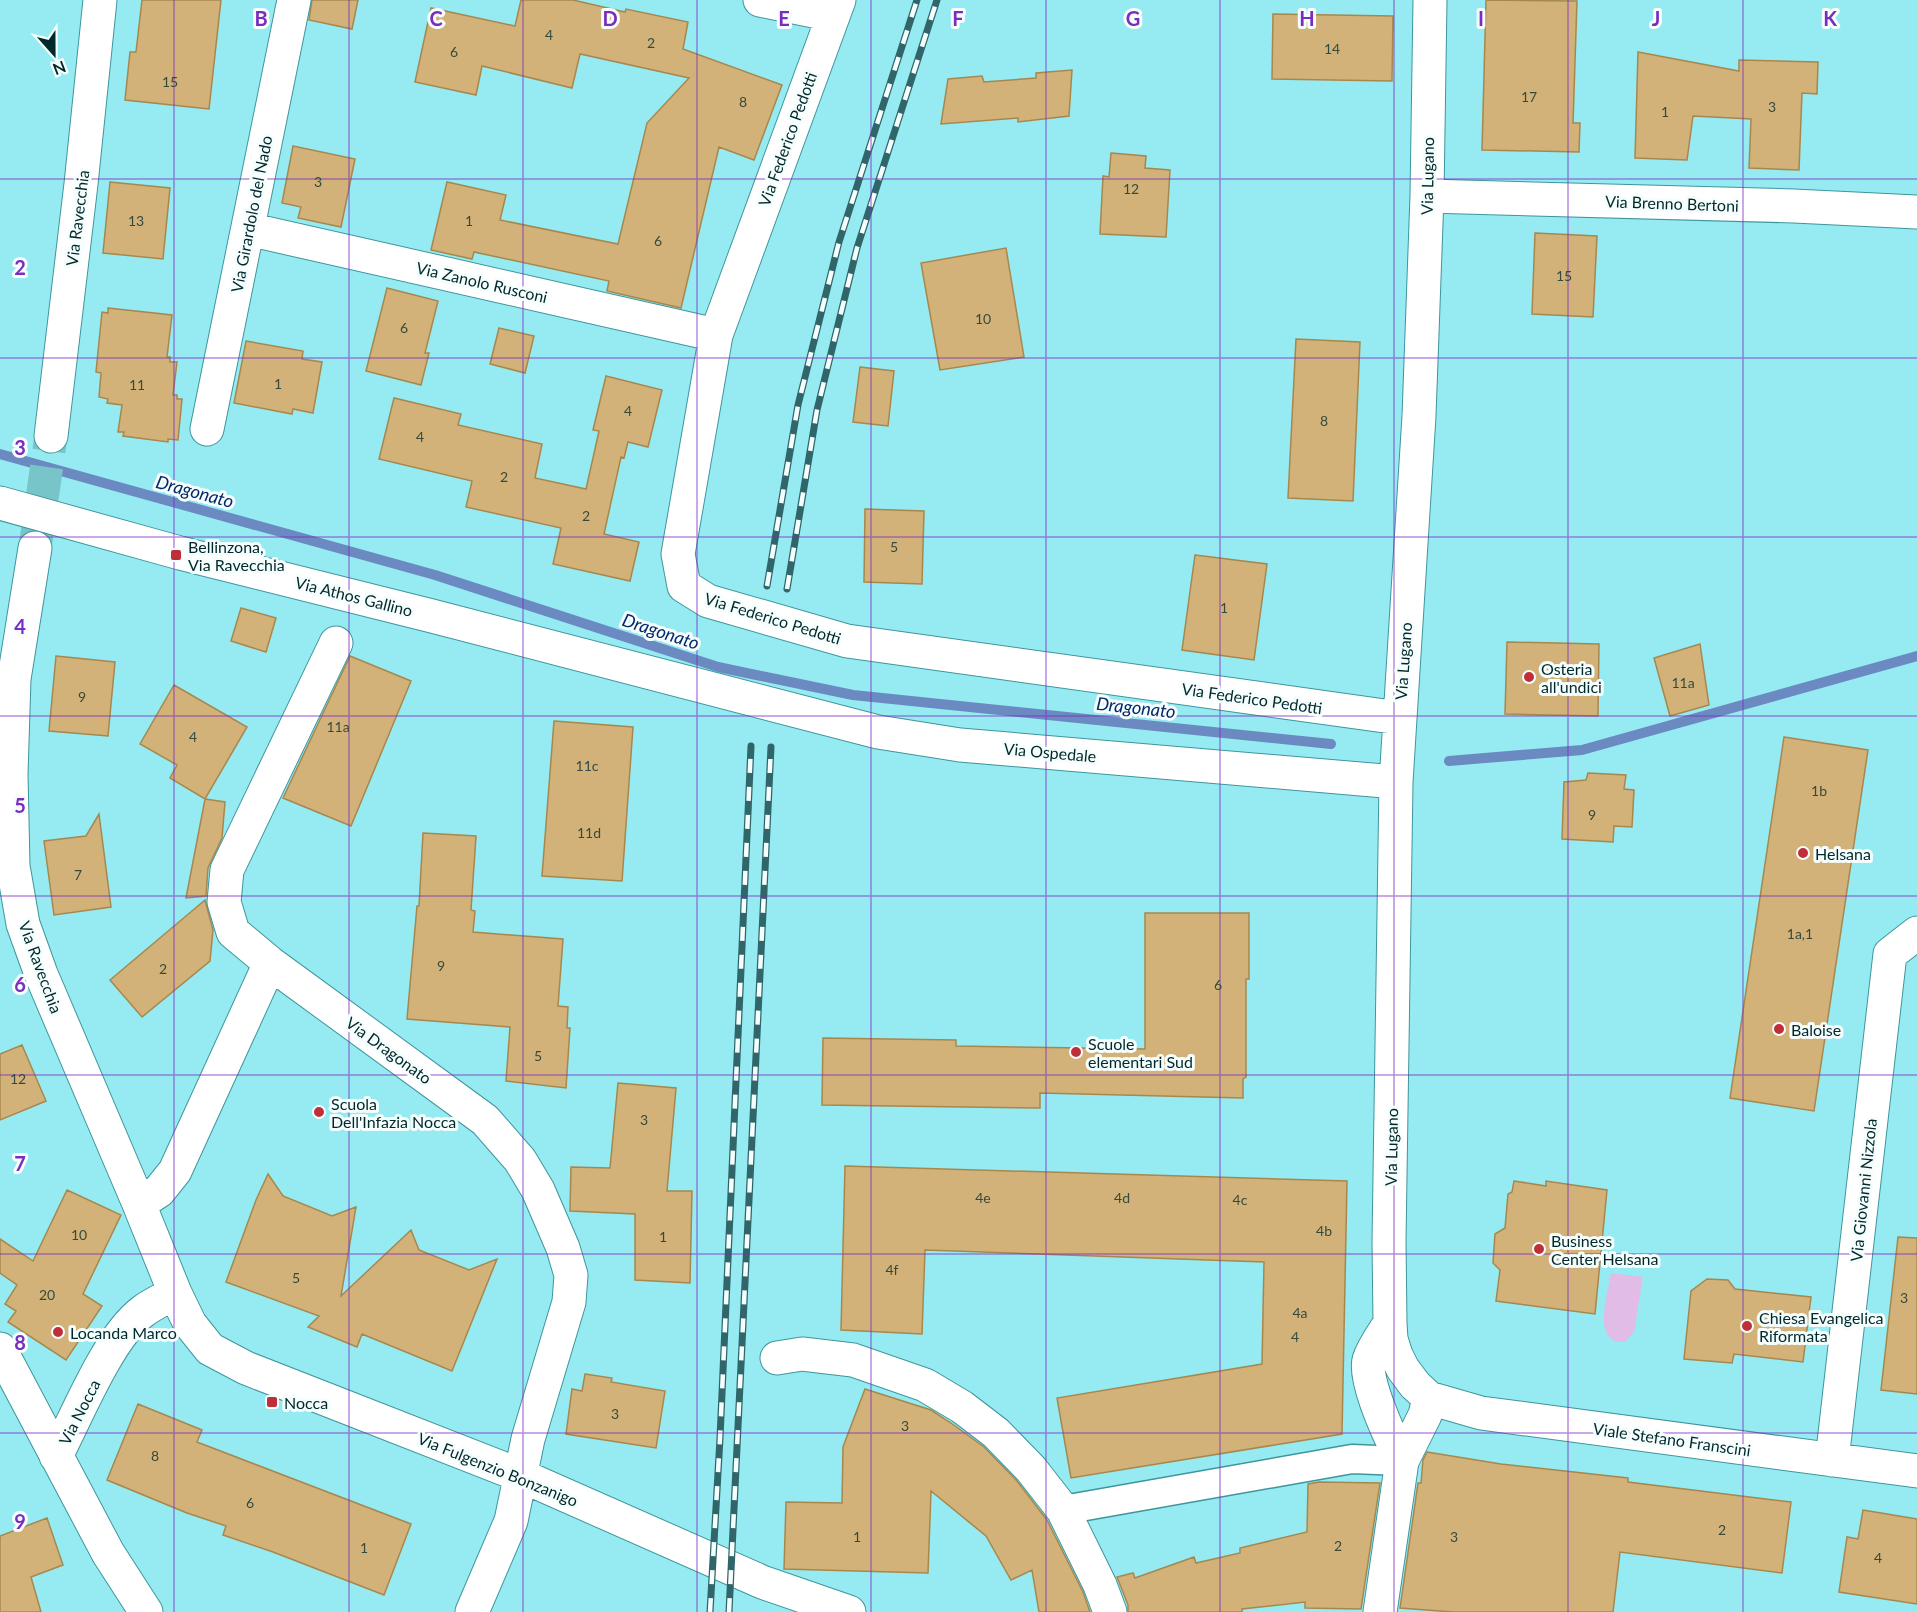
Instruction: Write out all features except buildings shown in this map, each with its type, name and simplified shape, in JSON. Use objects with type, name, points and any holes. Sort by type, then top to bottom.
[{"type":"street","name":"Via Ravecchia","points":[[51,436],[100,0]]},
{"type":"street","name":"Via Girardolo del Nado","points":[[207,429],[294,0]]},
{"type":"street","points":[[760,0],[836,7]]},
{"type":"street","name":"Via Lugano","points":[[1429,1398],[1403,1369],[1391,1339],[1389,1242],[1396,782],[1419,416],[1427,196],[1430,0]]},
{"type":"street","name":"Via Federico Pedotti","points":[[836,7],[716,335],[678,554],[684,586],[708,601],[847,640],[1399,718]]},
{"type":"street","name":"Via Brenno Bertoni","points":[[1427,196],[1794,206],[1917,212]]},
{"type":"street","name":"Via Zanolo Rusconi","points":[[248,229],[716,335]]},
{"type":"street","name":"Via Athos Gallino","points":[[0,503],[180,553],[709,688]]},
{"type":"street","name":"Via Ravecchia","points":[[35,548],[14,679],[11,774],[14,866],[23,924],[41,974],[175,1293]]},
{"type":"street","name":"Via Dragonato","points":[[336,643],[227,870],[224,902],[233,932],[270,963],[484,1120],[520,1160],[538,1190],[563,1248],[571,1275],[569,1302],[528,1439],[522,1476]]},
{"type":"street","name":"Via Ospedale","points":[[709,688],[878,732],[960,745],[1396,782]]},
{"type":"street","name":"Via Giovanni Nizzola","points":[[1832,1460],[1890,954],[1917,933]]},
{"type":"street","points":[[139,1203],[153,1196],[175,1171],[270,963]]},
{"type":"street","name":"Via Fulgenzio Bonzanigo","points":[[175,1293],[190,1324],[210,1349],[246,1368],[522,1476],[762,1582],[849,1612]]},
{"type":"street","name":"Via Nocca","points":[[146,1612],[108,1553],[56,1456],[106,1358],[129,1324],[144,1310],[175,1293]]},
{"type":"street","points":[[1390,1323],[1370,1358],[1367,1370],[1385,1426],[1402,1461]]},
{"type":"street","points":[[0,1349],[56,1456]]},
{"type":"street","points":[[777,1358],[802,1354],[853,1360],[925,1384],[962,1407],[996,1433],[1031,1469],[1064,1510],[1100,1585],[1110,1612]]},
{"type":"street","points":[[1380,1612],[1402,1461],[1425,1415],[1429,1398]]},
{"type":"street","name":"Viale Stefano Franscini","points":[[1429,1398],[1481,1413],[1917,1471]]},
{"type":"street","points":[[1064,1510],[1353,1460],[1402,1461]]},
{"type":"street","points":[[472,1612],[512,1521],[522,1476]]},
{"type":"shaded area","points":[[1611,1273],[1643,1277],[1634,1332],[1625,1342],[1615,1341],[1608,1335],[1605,1327],[1605,1304]]},
{"type":"waterway","name":"Dragonato","points":[[0,454],[435,575],[718,667],[853,695],[1331,744]]},
{"type":"waterway","points":[[1449,761],[1582,750],[1917,656]]},
{"type":"tunnel","points":[[35,548],[51,436]]},
{"type":"railway","points":[[767,586],[798,405],[839,242],[917,0]]},
{"type":"railway","points":[[787,589],[817,410],[857,248],[937,0]]},
{"type":"railway","points":[[710,1612],[751,746]]},
{"type":"railway","points":[[729,1612],[771,747]]},
{"type":"place","name":"Bellinzona, Via Ravecchia","points":[[176,555]]},
{"type":"place","name":"Osteria all'undici","points":[[1529,677]]},
{"type":"place","name":"Helsana","points":[[1803,853]]},
{"type":"place","name":"Baloise","points":[[1779,1029]]},
{"type":"place","name":"Scuole elementari Sud","points":[[1076,1052]]},
{"type":"place","name":"Scuola Dell'Infazia Nocca","points":[[319,1112]]},
{"type":"place","name":"Business Center Helsana","points":[[1539,1249]]},
{"type":"place","name":"Chiesa Evangelica Riformata","points":[[1747,1326]]},
{"type":"place","name":"Locanda Marco","points":[[58,1332]]},
{"type":"place","name":"Nocca","points":[[272,1402]]}]
